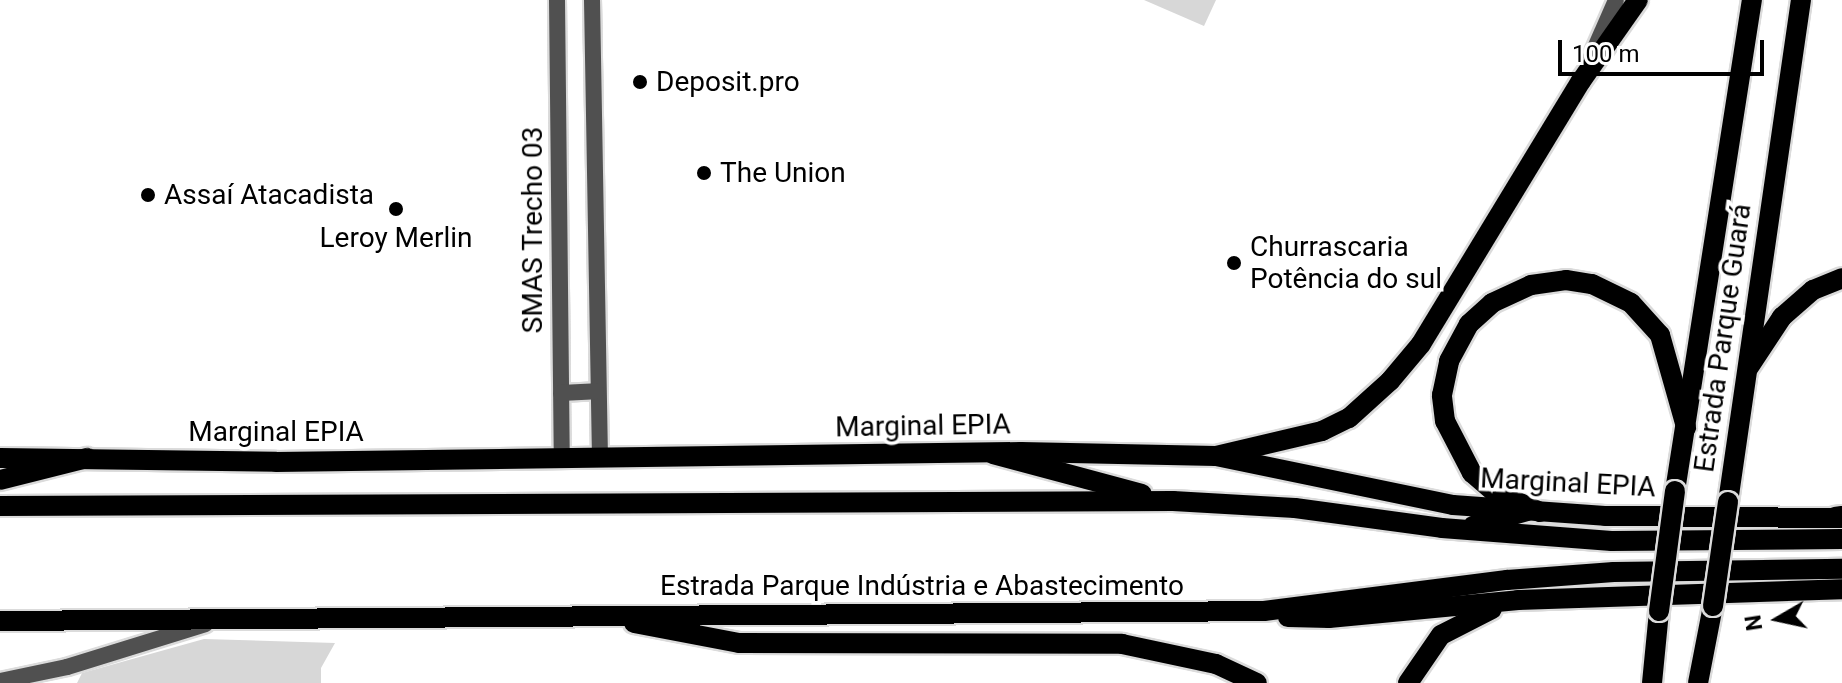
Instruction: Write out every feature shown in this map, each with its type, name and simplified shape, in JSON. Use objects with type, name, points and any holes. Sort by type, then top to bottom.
[{"type":"main road","points":[[1216,456],[1322,431],[1381,390],[1421,344],[1581,81],[1638,0]]},
{"type":"main road","name":"Estrada Parque Guará","points":[[1652,683],[1675,491],[1752,0]]},
{"type":"main road","name":"Estrada Parque Guará","points":[[1698,683],[1713,606],[1801,0]]},
{"type":"main road","points":[[1745,374],[1782,317],[1813,290],[1842,278]]},
{"type":"main road","points":[[1534,512],[1493,491],[1472,473],[1445,421],[1442,395],[1449,361],[1469,324],[1492,303],[1531,285],[1566,280],[1592,284],[1631,303],[1660,335],[1686,427]]},
{"type":"main road","points":[[993,454],[1173,501]]},
{"type":"main road","name":"Marginal EPIA","points":[[0,458],[1216,456],[1453,505],[1534,512],[1840,517]]},
{"type":"main road","points":[[0,480],[87,458]]},
{"type":"main road","points":[[0,506],[1173,501],[1295,508],[1460,529],[1612,541],[1842,539]]},
{"type":"main road","points":[[1460,529],[1534,512]]},
{"type":"main road","name":"Estrada Parque Indústria e Abastecimento","points":[[0,621],[1264,611],[1507,580],[1614,572],[1842,569]]},
{"type":"main road","points":[[1264,611],[1329,618],[1518,600],[1838,590]]},
{"type":"main road","points":[[1408,683],[1429,648],[1456,623],[1518,600]]},
{"type":"main road","points":[[607,617],[688,637],[739,643],[1122,644],[1216,664],[1257,683]]},
{"type":"street","name":"SMAS Trecho 03","points":[[557,0],[562,459]]},
{"type":"street","points":[[592,0],[596,391],[600,458]]},
{"type":"street","points":[[1581,81],[1616,0]]},
{"type":"street","points":[[561,393],[596,391]]},
{"type":"street","points":[[0,681],[67,667],[218,620]]},
{"type":"shaded area","points":[[1144,0],[1216,0],[1204,26]]},
{"type":"shaded area","points":[[204,639],[335,643],[321,668],[321,683],[77,683],[82,673]]},
{"type":"place","name":"Deposit.pro","points":[[640,82]]},
{"type":"place","name":"The Union","points":[[704,173]]},
{"type":"place","name":"Assaí Atacadista","points":[[148,195]]},
{"type":"place","name":"Leroy Merlin","points":[[396,209]]},
{"type":"place","name":"Churrascaria Potência do sul","points":[[1234,263]]}]
